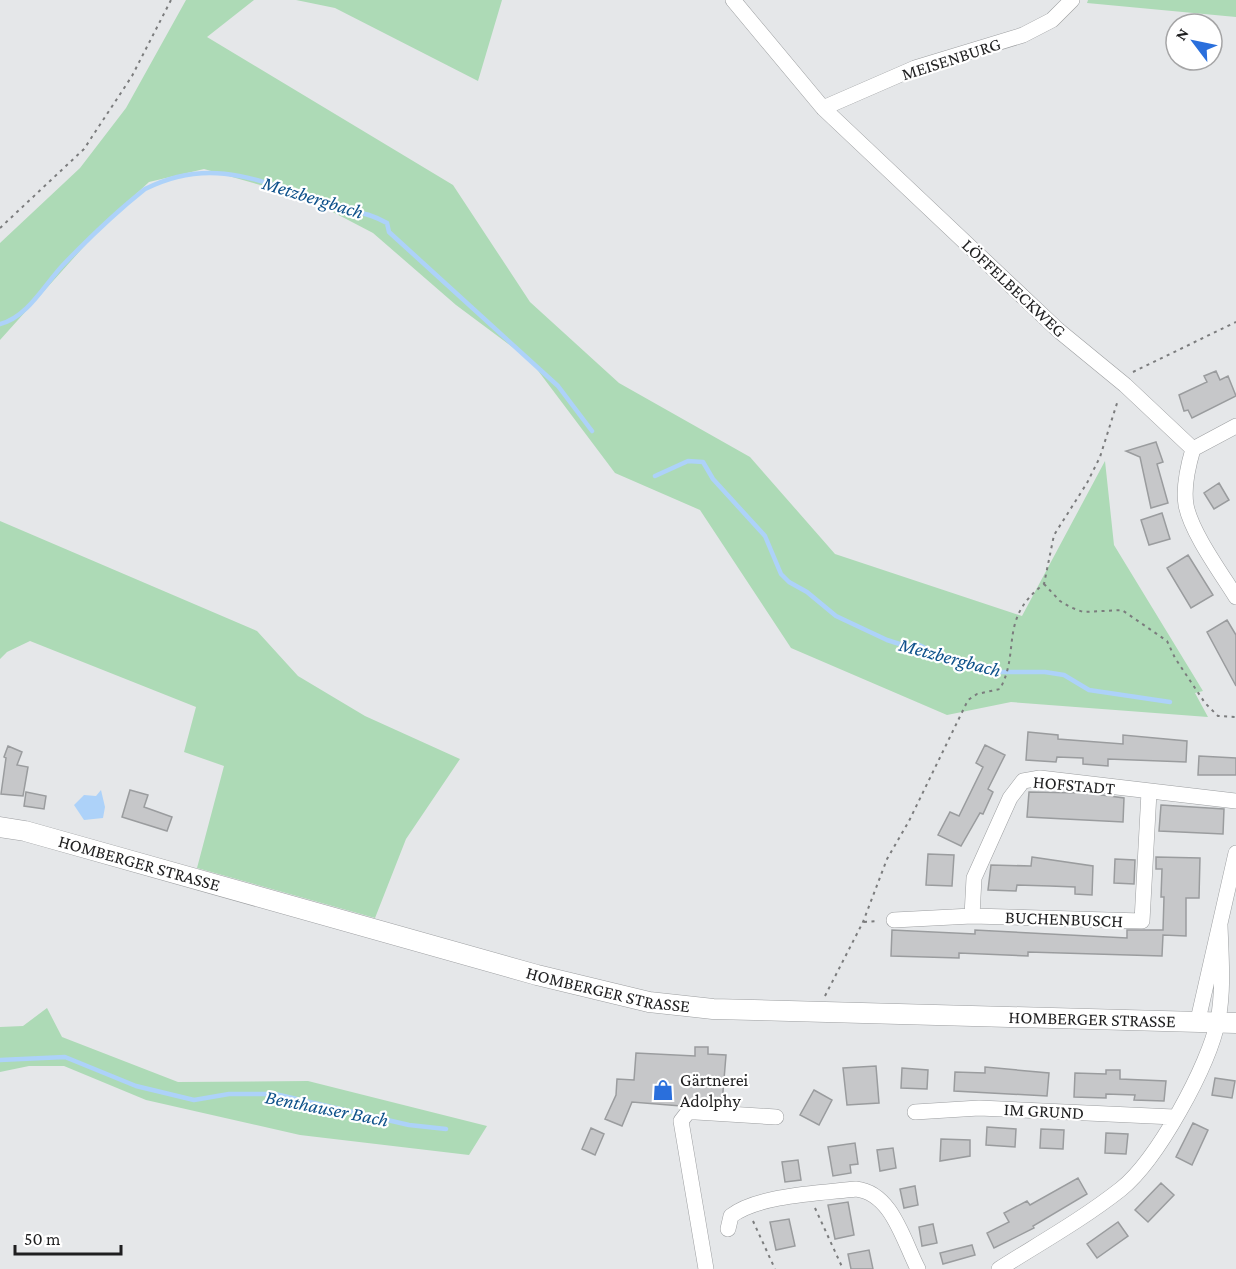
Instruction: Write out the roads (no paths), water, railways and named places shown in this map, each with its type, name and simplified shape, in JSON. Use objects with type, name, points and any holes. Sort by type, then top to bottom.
[{"type":"main road","name":"HOMBERGER STRASSE","points":[[0,827],[25,831],[537,975],[649,1002],[713,1009],[935,1017],[1217,1021]]},
{"type":"street","name":"LÖFFELBECKWEG","points":[[734,0],[823,108],[1058,330],[1125,385],[1193,449]]},
{"type":"street","name":"MEISENBURG","points":[[823,108],[915,68],[1023,35],[1052,21],[1072,0]]},
{"type":"street","points":[[1236,426],[1193,449],[1187,472],[1186,506],[1206,549],[1236,597]]},
{"type":"street","name":"HOFSTADT","points":[[972,916],[974,878],[1010,798],[1023,780],[1040,778],[1236,801]]},
{"type":"street","name":"BUCHENBUSCH","points":[[894,920],[972,916],[1142,921],[1149,792]]},
{"type":"street","points":[[999,1269],[1122,1188],[1141,1170],[1174,1117],[1202,1067],[1217,1021],[1222,994],[1220,925],[1236,853]]},
{"type":"street","name":"IM GRUND","points":[[915,1112],[979,1108],[1174,1117]]},
{"type":"street","points":[[706,1269],[681,1121],[688,1112],[776,1117]]},
{"type":"street","points":[[728,1228],[730,1216],[747,1208],[809,1195],[855,1189],[869,1190],[888,1209],[918,1269]]},
{"type":"water","points":[[101,790],[105,807],[103,818],[84,820],[74,805],[84,795],[96,796]]},
{"type":"waterway","name":"Metzbergbach","points":[[0,324],[10,321],[27,308],[73,255],[145,189],[169,179],[193,174],[237,175],[387,223],[389,232],[558,386],[592,431]]},
{"type":"waterway","name":"Metzbergbach","points":[[655,476],[688,461],[703,462],[713,479],[765,536],[781,574],[789,582],[807,592],[836,616],[887,640],[909,647],[915,643],[950,660],[969,661],[996,672],[1045,672],[1064,675],[1089,690],[1170,702]]},
{"type":"waterway","name":"Benthauser Bach","points":[[0,1060],[65,1057],[136,1086],[194,1100],[229,1094],[275,1094],[409,1125],[446,1129]]},
{"type":"place","name":"Gärtnerei Adolphy","points":[[663,1090]]}]
